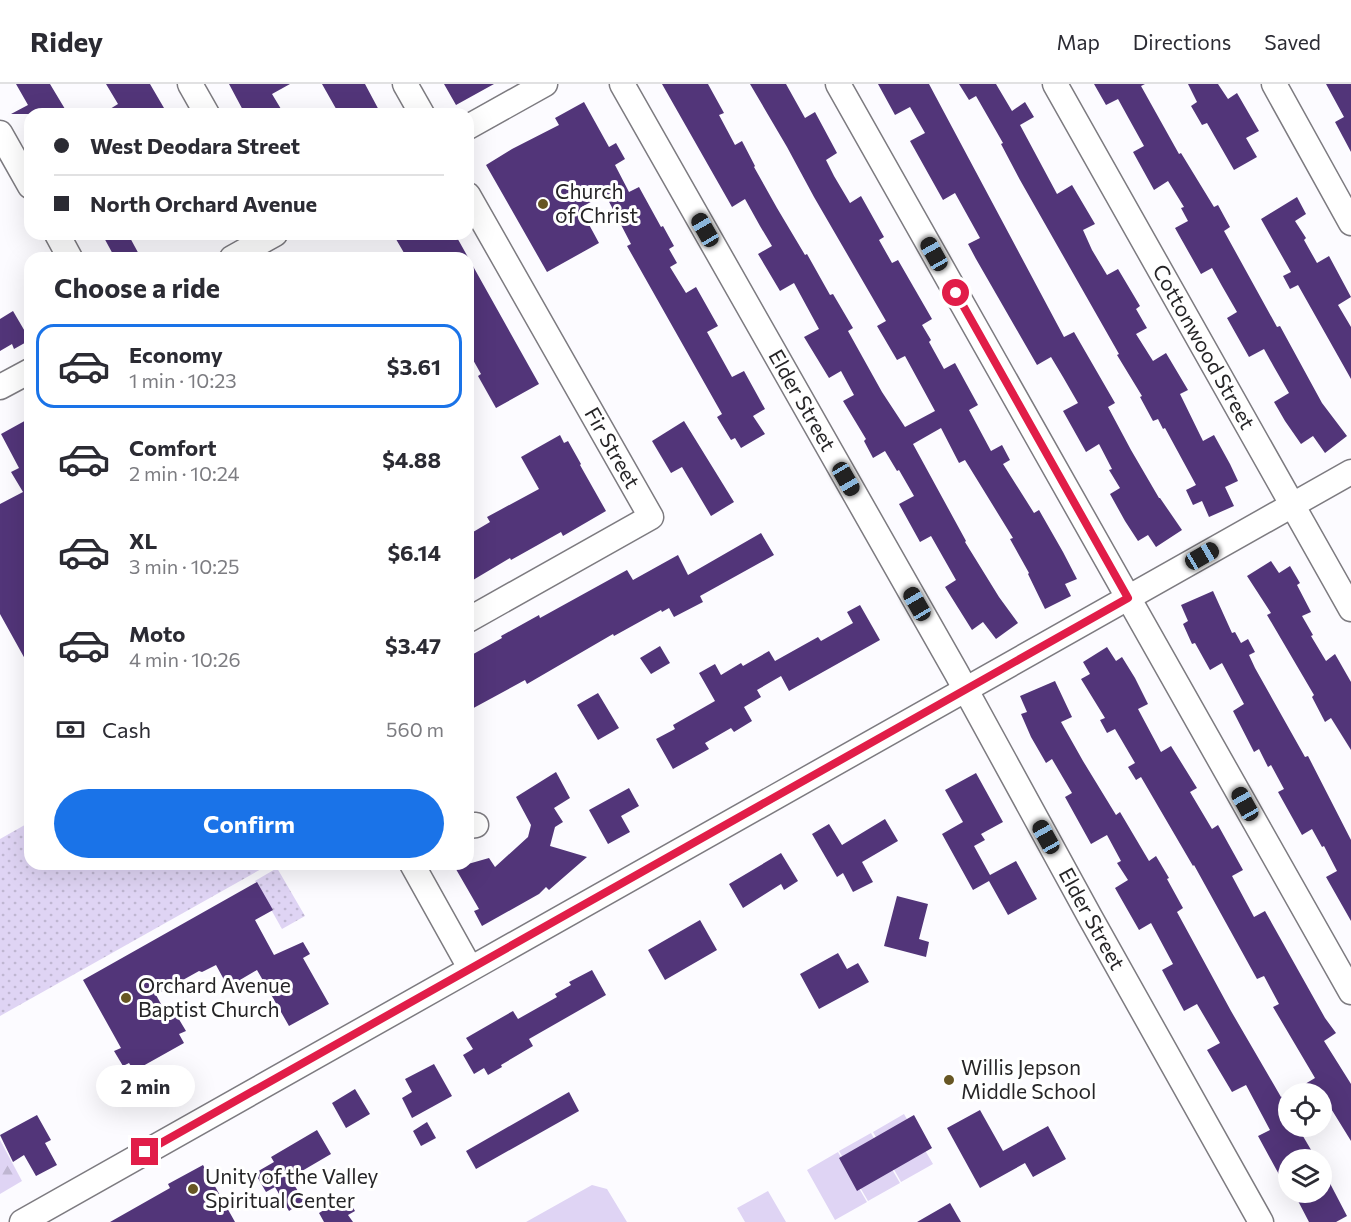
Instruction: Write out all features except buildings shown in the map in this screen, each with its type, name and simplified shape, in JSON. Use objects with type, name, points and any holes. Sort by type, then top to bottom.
[{"type":"street","points":[[190,84],[204,108]]},
{"type":"street","points":[[405,84],[419,108]]},
{"type":"street","points":[[474,124],[544,84]]},
{"type":"street","name":"Elder Street","points":[[622,84],[966,690],[1261,1222]]},
{"type":"street","points":[[838,84],[1351,992]]},
{"type":"street","name":"Cottonwood Street","points":[[1055,84],[1351,609]]},
{"type":"street","points":[[1274,84],[1351,223]]},
{"type":"street","points":[[0,133],[24,175]]},
{"type":"street","name":"Fir Street","points":[[474,206],[651,518],[474,617]]},
{"type":"street","points":[[242,252],[264,240]]},
{"type":"street","points":[[0,387],[24,374]]},
{"type":"street","points":[[22,1222],[1351,472]]},
{"type":"street","points":[[415,870],[470,968]]},
{"type":"green space","points":[[24,825],[24,870],[259,870],[0,1016],[0,839]]},
{"type":"green space","points":[[274,870],[278,870],[305,916],[282,929],[255,881]]},
{"type":"green space","points":[[904,1114],[933,1164],[901,1182],[873,1132]]},
{"type":"green space","points":[[871,1133],[900,1183],[868,1201],[839,1151]]},
{"type":"green space","points":[[0,1140],[22,1181],[0,1194]]},
{"type":"green space","points":[[838,1152],[867,1202],[835,1220],[807,1170]]},
{"type":"green space","points":[[592,1185],[607,1189],[627,1222],[526,1222]]},
{"type":"green space","points":[[768,1191],[786,1222],[745,1222],[737,1208]]},
{"type":"place","name":"Church of Christ","points":[[543,204]]},
{"type":"place","name":"Orchard Avenue Baptist Church","points":[[126,998]]},
{"type":"place","name":"Willis Jepson Middle School","points":[[949,1080]]},
{"type":"place","name":"Unity of the Valley Spiritual Center","points":[[193,1189]]},
{"type":"route","points":[[145,1152],[1128,598],[956,293]]}]
